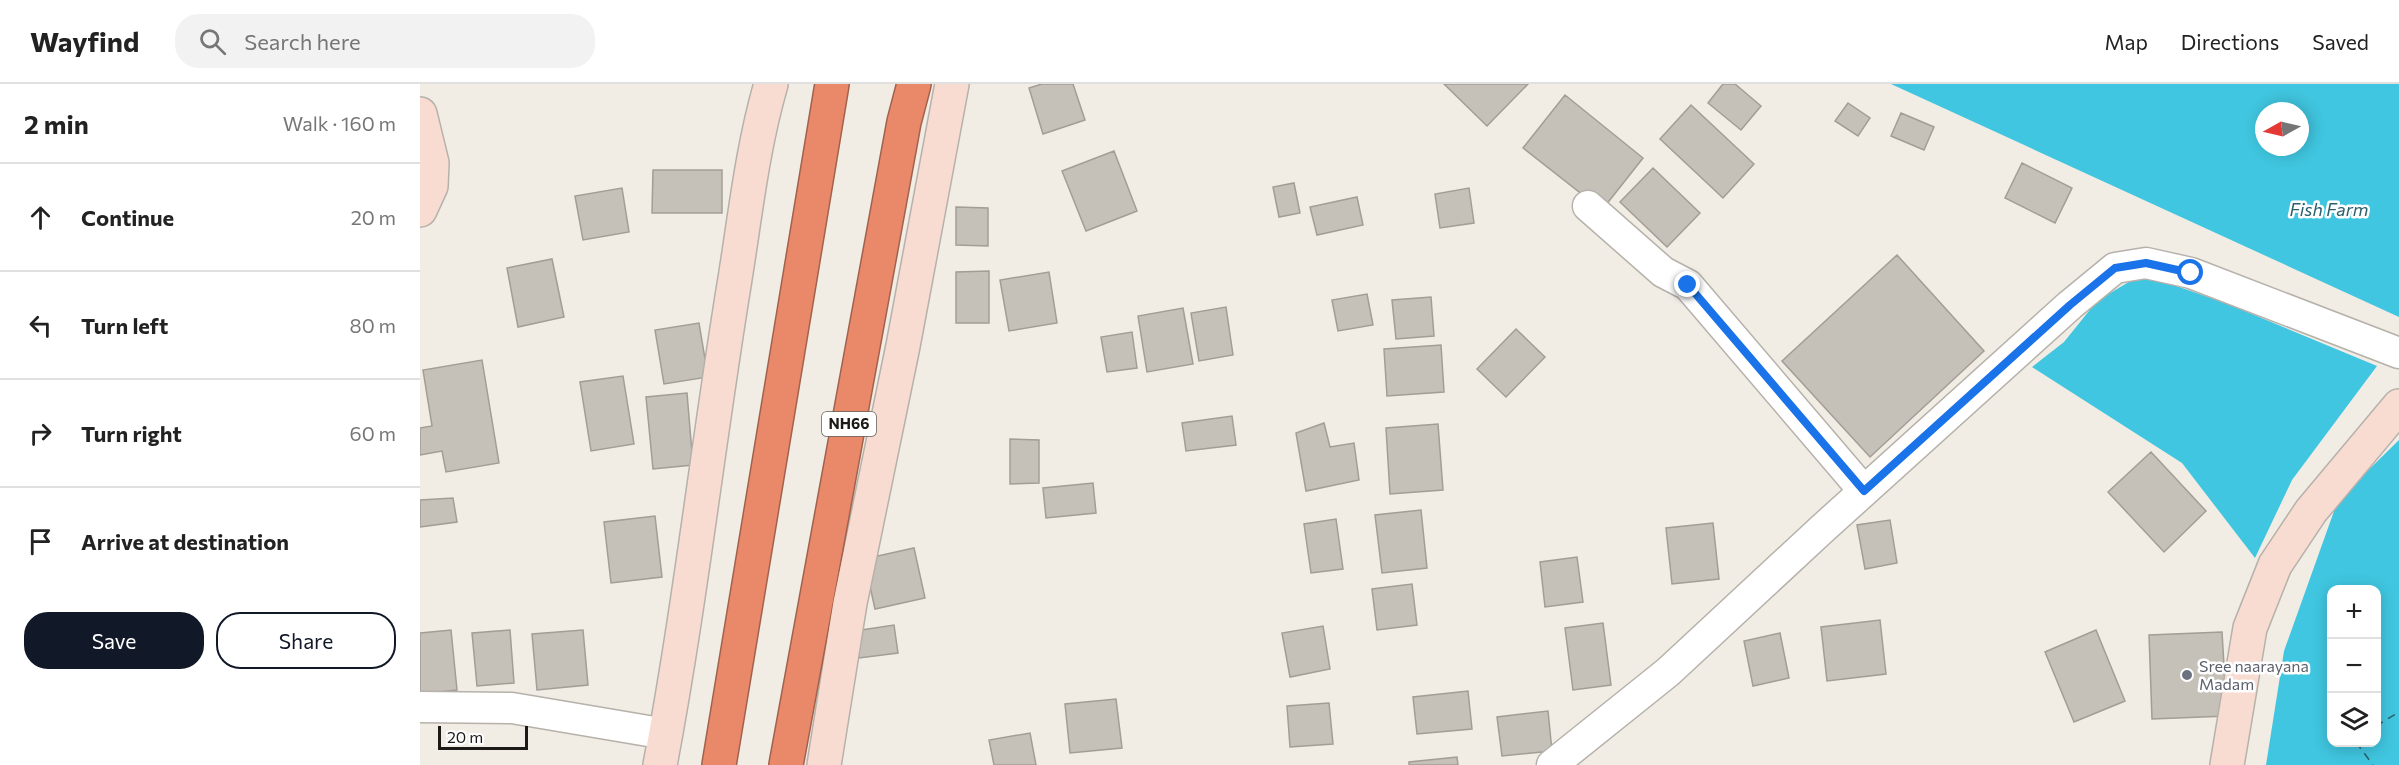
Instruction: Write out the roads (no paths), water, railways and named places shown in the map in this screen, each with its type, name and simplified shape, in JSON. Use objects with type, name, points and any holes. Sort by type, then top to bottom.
[{"type":"highway","points":[[719,765],[831,84]]},
{"type":"highway","name":"NH66","points":[[786,765],[904,122],[914,84]]},
{"type":"street","points":[[420,707],[512,708],[663,750],[760,120],[771,84]]},
{"type":"street","points":[[824,765],[850,603],[903,346],[952,84]]},
{"type":"street","points":[[420,114],[432,163],[431,186],[420,210]]},
{"type":"street","points":[[1588,206],[1663,272],[1688,285],[1864,491]]},
{"type":"street","points":[[1552,765],[1668,672],[1864,491],[2070,305],[2115,268],[2146,263],[2191,273],[2399,353]]},
{"type":"street","points":[[2227,765],[2250,628],[2275,565],[2311,511],[2399,406]]},
{"type":"water","name":"Fish Farm","points":[[1891,84],[2399,84],[2399,317]]},
{"type":"water","points":[[2142,274],[2228,304],[2377,366],[2292,480],[2255,558],[2182,463],[2032,367],[2064,342],[2097,301]]},
{"type":"water","points":[[2399,440],[2399,765],[2266,765],[2284,651],[2338,500]]},
{"type":"place","name":"Sree naarayana Madam","points":[[2187,675]]}]
